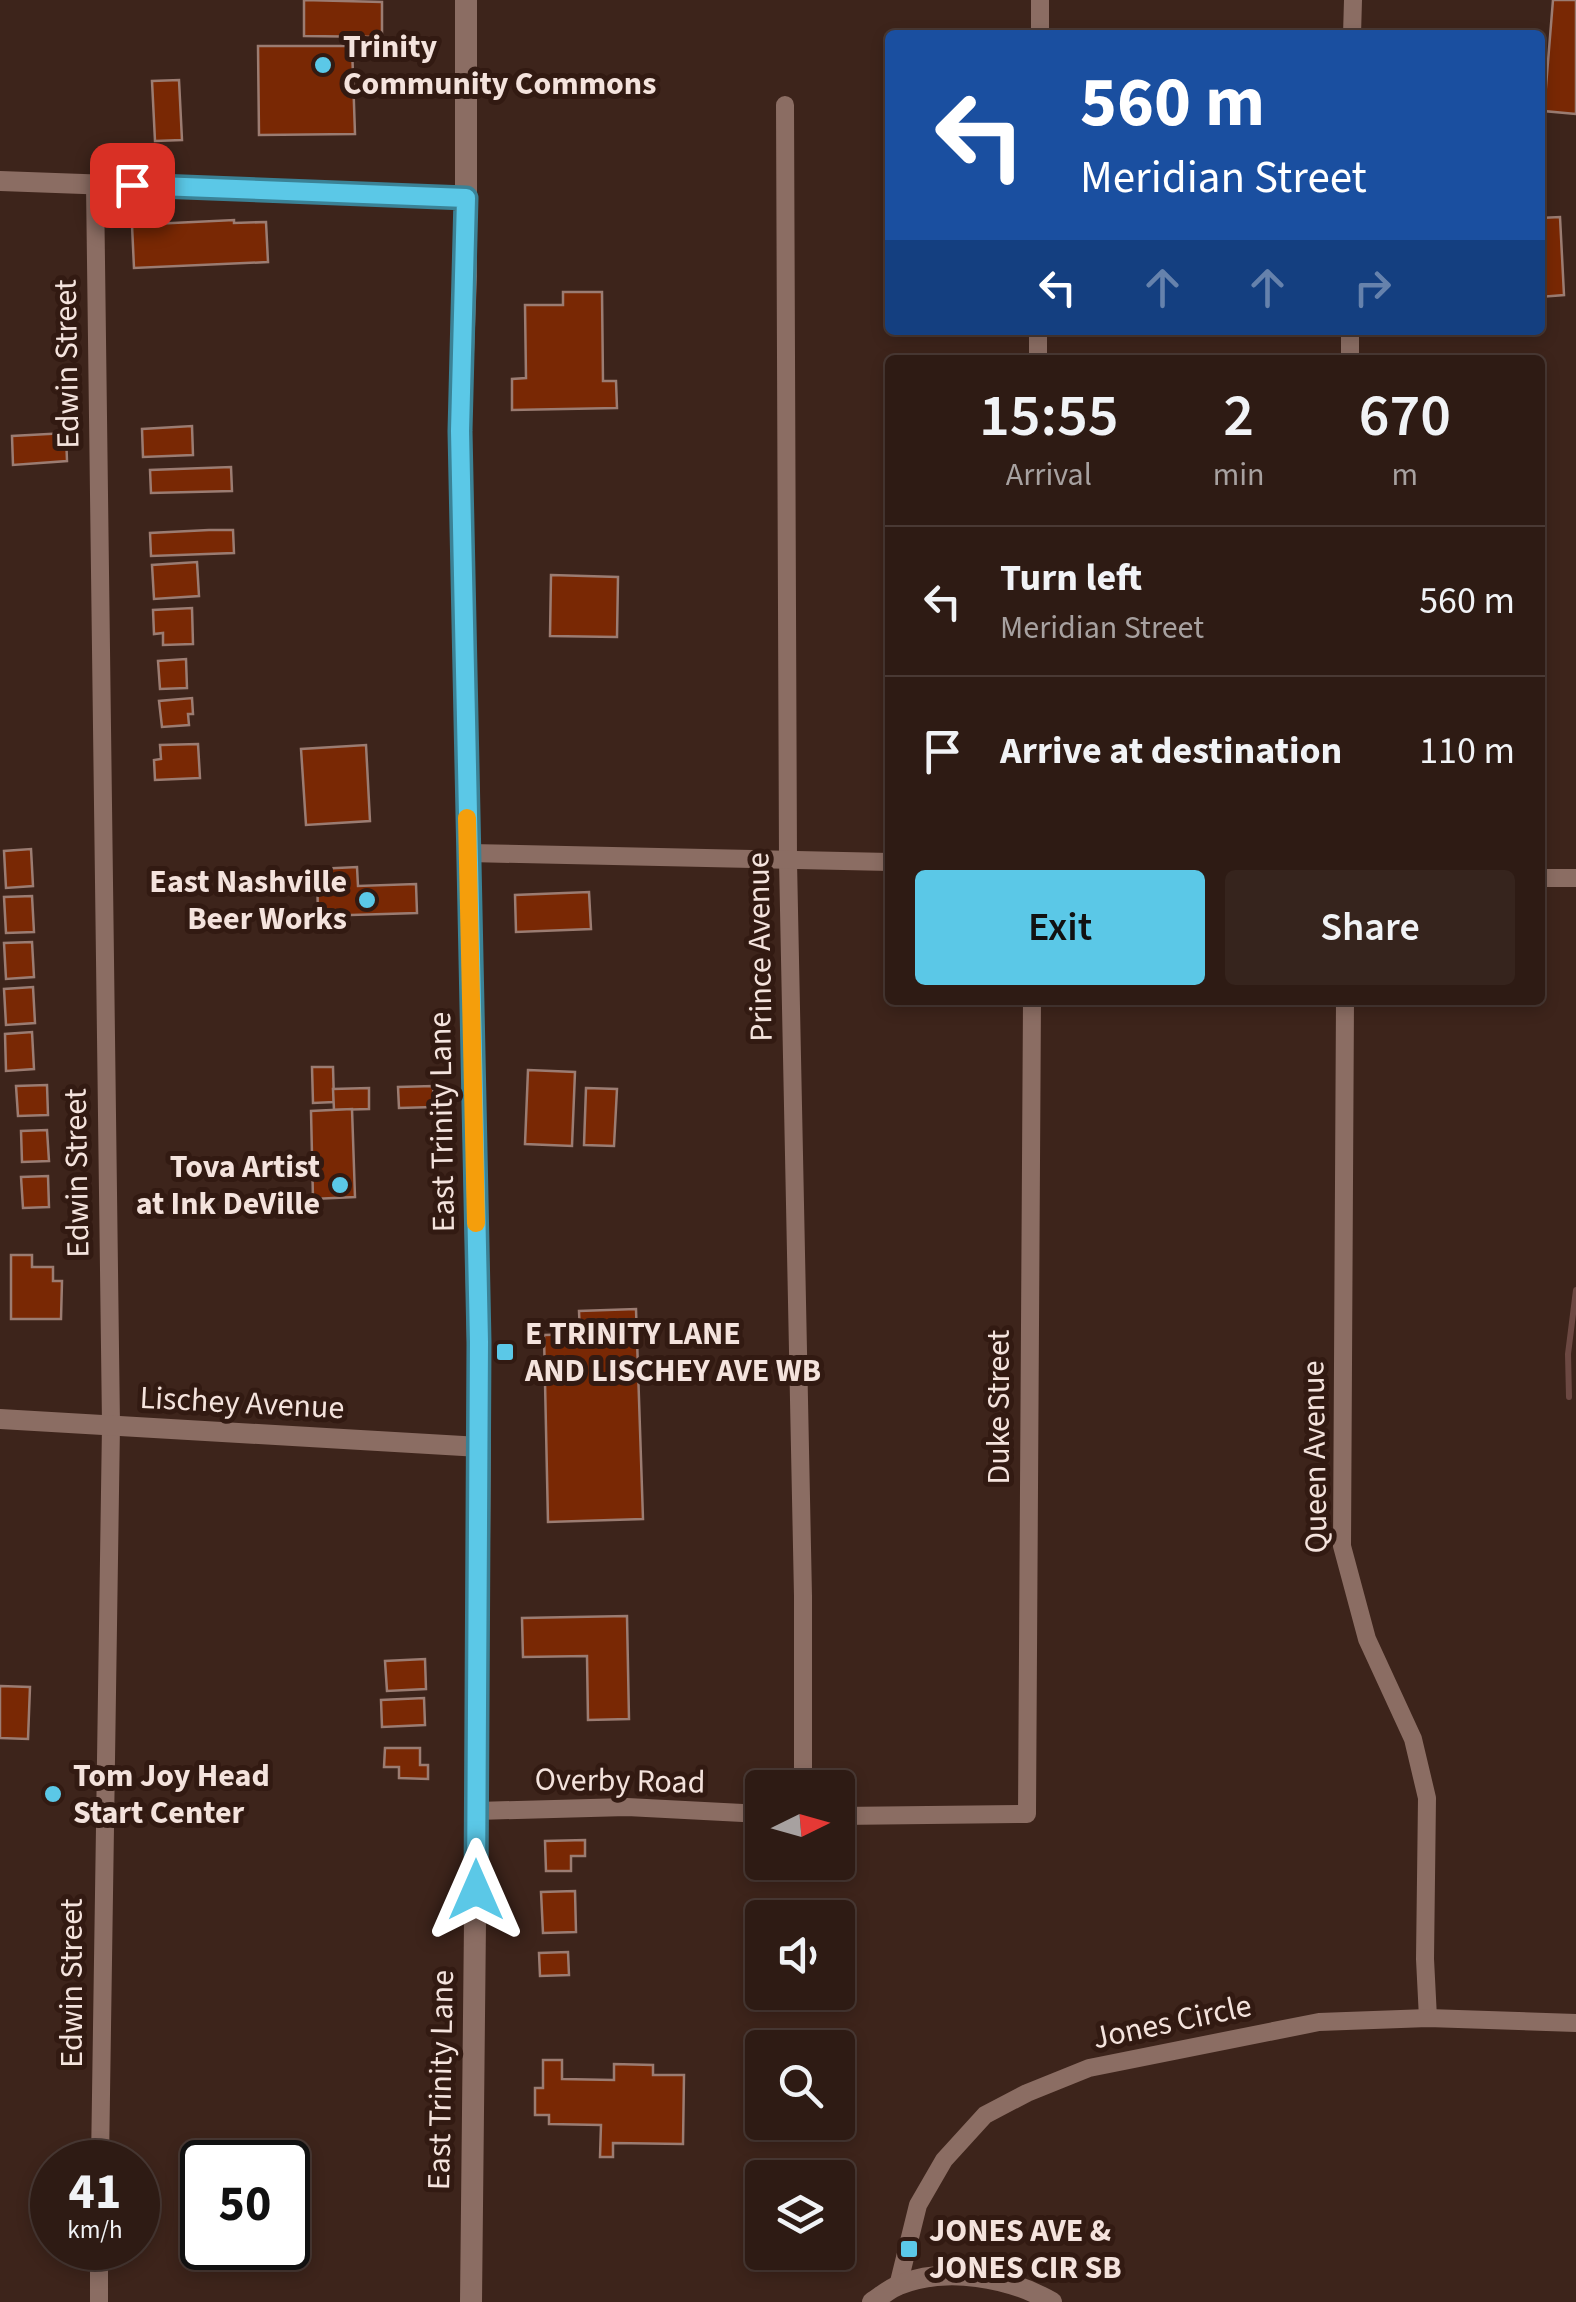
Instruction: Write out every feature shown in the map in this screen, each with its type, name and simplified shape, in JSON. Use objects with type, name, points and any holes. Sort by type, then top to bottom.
[{"type":"main road","name":"East Trinity Lane","points":[[466,0],[460,431],[480,1447],[471,2302]]},
{"type":"street","points":[[1040,0],[1040,30]]},
{"type":"street","points":[[1352,30],[1353,0]]},
{"type":"street","name":"Prince Avenue","points":[[785,106],[788,861],[804,1596],[803,1770]]},
{"type":"street","points":[[0,181],[466,198]]},
{"type":"street","name":"Edwin Street","points":[[95,184],[110,1425],[100,2140]]},
{"type":"street","points":[[469,853],[885,862]]},
{"type":"street","points":[[1545,878],[1576,878]]},
{"type":"street","name":"Duke Street","points":[[855,1816],[1026,1814],[1032,1005]]},
{"type":"street","name":"Queen Avenue","points":[[1344,1005],[1342,1546],[1366,1639],[1413,1739],[1427,1798],[1428,2018]]},
{"type":"street","name":"Lischey Avenue","points":[[0,1419],[480,1447]]},
{"type":"street","name":"Overby Road","points":[[477,1811],[628,1807],[745,1813]]},
{"type":"street","name":"Jones Circle","points":[[898,2286],[918,2205],[944,2160],[985,2115],[1026,2093],[1090,2068],[1319,2022],[1428,2018],[1576,2023]]},
{"type":"street","points":[[99,2302],[100,2270]]},
{"type":"street","points":[[872,2302],[898,2286],[923,2279],[973,2275],[1036,2293],[1052,2302]]},
{"type":"building","points":[[304,0],[382,2],[382,37],[304,36]]},
{"type":"building","points":[[1553,0],[1576,0],[1576,114],[1545,111]]},
{"type":"building","points":[[258,46],[352,46],[355,134],[259,135]]},
{"type":"building","points":[[179,80],[182,140],[155,141],[152,81]]},
{"type":"building","points":[[1560,217],[1564,295],[1545,297],[1545,218]]},
{"type":"building","points":[[266,222],[268,262],[134,268],[132,225]]},
{"type":"building","points":[[563,292],[602,292],[603,381],[616,381],[617,408],[512,410],[512,379],[526,378],[525,305],[563,305]]},
{"type":"building","points":[[192,426],[193,455],[143,457],[142,429]]},
{"type":"building","points":[[66,433],[67,461],[13,465],[12,436]]},
{"type":"building","points":[[231,467],[232,491],[151,493],[150,470]]},
{"type":"building","points":[[233,530],[234,553],[151,556],[150,533]]},
{"type":"building","points":[[197,562],[199,596],[154,599],[152,565]]},
{"type":"building","points":[[551,575],[618,577],[617,637],[550,636]]},
{"type":"building","points":[[192,608],[193,644],[163,645],[163,633],[154,634],[153,610]]},
{"type":"building","points":[[186,659],[187,688],[160,689],[158,661]]},
{"type":"building","points":[[192,698],[189,725],[162,727],[159,701]]},
{"type":"building","points":[[198,744],[200,778],[155,780],[154,760],[161,759],[160,745]]},
{"type":"building","points":[[366,745],[370,821],[306,825],[301,749]]},
{"type":"building","points":[[31,849],[33,886],[6,888],[4,851]]},
{"type":"building","name":"East Nashville Beer Works","points":[[357,867],[358,886],[416,884],[417,913],[318,916],[317,869]]},
{"type":"building","points":[[589,892],[591,929],[516,932],[515,895]]},
{"type":"building","points":[[32,896],[34,932],[6,933],[4,897]]},
{"type":"building","points":[[32,942],[34,977],[6,979],[4,943]]},
{"type":"building","points":[[33,987],[35,1023],[6,1025],[4,989]]},
{"type":"building","points":[[32,1032],[34,1069],[6,1071],[5,1034]]},
{"type":"building","points":[[312,1067],[333,1067],[334,1102],[313,1103]]},
{"type":"building","points":[[528,1070],[575,1072],[572,1146],[525,1144]]},
{"type":"building","points":[[47,1085],[48,1115],[18,1116],[16,1086]]},
{"type":"building","points":[[433,1086],[434,1107],[399,1108],[398,1087]]},
{"type":"building","points":[[369,1088],[369,1109],[334,1110],[333,1089]]},
{"type":"building","points":[[586,1088],[617,1089],[614,1146],[584,1145]]},
{"type":"building","points":[[352,1109],[355,1197],[313,1199],[311,1111]]},
{"type":"building","points":[[47,1130],[49,1161],[22,1162],[21,1131]]},
{"type":"building","points":[[48,1176],[49,1207],[23,1208],[21,1177]]},
{"type":"building","points":[[11,1255],[32,1255],[32,1267],[53,1267],[53,1281],[62,1281],[61,1319],[11,1319]]},
{"type":"building","points":[[636,1309],[643,1519],[548,1522],[544,1335],[580,1334],[579,1311]]},
{"type":"building","points":[[627,1616],[629,1719],[588,1720],[587,1656],[523,1657],[522,1618]]},
{"type":"building","points":[[425,1659],[426,1689],[387,1691],[385,1661]]},
{"type":"building","points":[[0,1686],[30,1687],[28,1739],[0,1738]]},
{"type":"building","points":[[424,1698],[425,1725],[382,1727],[381,1700]]},
{"type":"building","points":[[385,1748],[420,1748],[420,1765],[428,1765],[428,1779],[399,1778],[399,1767],[384,1767]]},
{"type":"building","points":[[585,1840],[585,1856],[571,1856],[571,1871],[546,1871],[545,1841]]},
{"type":"building","points":[[575,1891],[576,1932],[543,1933],[541,1892]]},
{"type":"building","points":[[568,1952],[569,1975],[540,1976],[539,1953]]},
{"type":"building","points":[[543,2060],[562,2060],[562,2079],[614,2080],[614,2064],[653,2065],[653,2075],[684,2075],[683,2144],[613,2143],[613,2157],[600,2157],[601,2125],[549,2124],[549,2115],[535,2115],[535,2088],[543,2088]]},
{"type":"waterway","points":[[1569,1397],[1568,1354],[1576,1290]]},
{"type":"slow traffic","points":[[467,818],[476,1223]]},
{"type":"place","name":"Trinity Community Commons","points":[[323,65]]},
{"type":"place","name":"East Nashville Beer Works","points":[[367,900]]},
{"type":"place","name":"Tova Artist at Ink DeVille","points":[[340,1185]]},
{"type":"place","name":"E TRINITY LANE AND LISCHEY AVE WB","points":[[505,1352]]},
{"type":"place","name":"Tom Joy Head Start Center","points":[[53,1794]]},
{"type":"place","name":"JONES AVE & JONES CIR SB","points":[[909,2249]]},
{"type":"route","points":[[132,185],[466,198],[460,431],[479,1342],[476,1890]]}]
